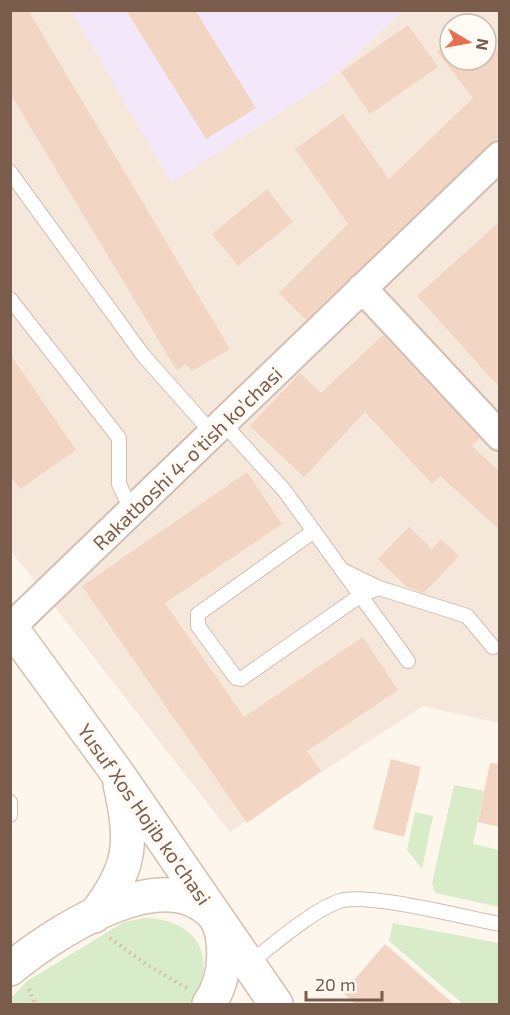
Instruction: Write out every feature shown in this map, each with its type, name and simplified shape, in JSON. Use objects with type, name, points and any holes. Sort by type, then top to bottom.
[{"type":"main road","name":"Yusuf Xos Hojib ko'chasi","points":[[11,627],[118,774],[276,1005]]},
{"type":"main road","points":[[90,918],[121,877],[129,847],[126,809],[118,774]]},
{"type":"main road","points":[[13,965],[90,918],[136,899],[166,894],[191,899],[218,919],[224,960],[219,985],[210,1003]]},
{"type":"street","name":"Rakatboshi 4-o'tish ko'chasi","points":[[11,627],[133,512],[500,156]]},
{"type":"street","points":[[362,288],[500,436]]},
{"type":"lane","points":[[10,172],[143,355],[284,490],[408,661]]},
{"type":"lane","points":[[10,299],[119,438],[118,484],[133,512]]},
{"type":"lane","points":[[314,531],[198,614],[198,626],[236,678],[242,679],[361,595],[379,588]]},
{"type":"lane","points":[[342,570],[379,588],[466,616],[493,647]]},
{"type":"lane","points":[[10,802],[10,814]]},
{"type":"lane","points":[[248,964],[328,906],[346,899],[370,900],[500,924]]},
{"type":"path","points":[[90,918],[147,964],[210,1003]]},
{"type":"shaded area","points":[[11,11],[499,11],[499,723],[423,706],[230,832],[11,551]]},
{"type":"shaded area","points":[[72,11],[403,11],[329,81],[171,183]]},
{"type":"green space","points":[[454,785],[484,791],[473,844],[499,850],[499,907],[435,893],[432,883]]},
{"type":"green space","points":[[415,812],[433,816],[422,869],[407,850]]},
{"type":"green space","points":[[143,918],[178,925],[190,933],[198,944],[203,956],[203,971],[200,987],[192,1004],[11,1004],[11,998],[27,981],[124,922]]},
{"type":"green space","points":[[393,923],[499,943],[499,1004],[463,1004],[389,941]]},
{"type":"building","points":[[10,10],[28,10],[230,349],[192,371],[185,364],[177,371],[10,93]]},
{"type":"building","points":[[126,10],[195,10],[256,108],[206,139]]},
{"type":"building","points":[[408,25],[438,67],[370,114],[341,72]]},
{"type":"building","points":[[498,51],[500,54],[500,136],[306,320],[279,293],[348,224],[295,149],[343,114],[389,179],[473,98],[453,72],[498,72]]},
{"type":"building","points":[[267,189],[293,222],[238,266],[212,234]]},
{"type":"building","points":[[500,221],[500,388],[417,296]]},
{"type":"building","points":[[383,335],[480,438],[472,446],[500,472],[500,530],[440,476],[432,484],[365,412],[304,477],[250,426],[300,373],[321,393]]},
{"type":"building","points":[[10,354],[76,450],[20,489],[10,476]]},
{"type":"building","points":[[247,472],[282,524],[165,603],[244,717],[363,637],[398,690],[307,751],[321,771],[247,823],[82,586]]},
{"type":"building","points":[[409,527],[432,549],[441,539],[459,556],[424,593],[407,587],[378,559]]},
{"type":"building","points":[[391,759],[421,767],[404,837],[373,829]]},
{"type":"building","points":[[490,763],[500,764],[500,827],[478,822]]},
{"type":"building","points":[[385,944],[455,1005],[356,1005],[343,993]]}]
